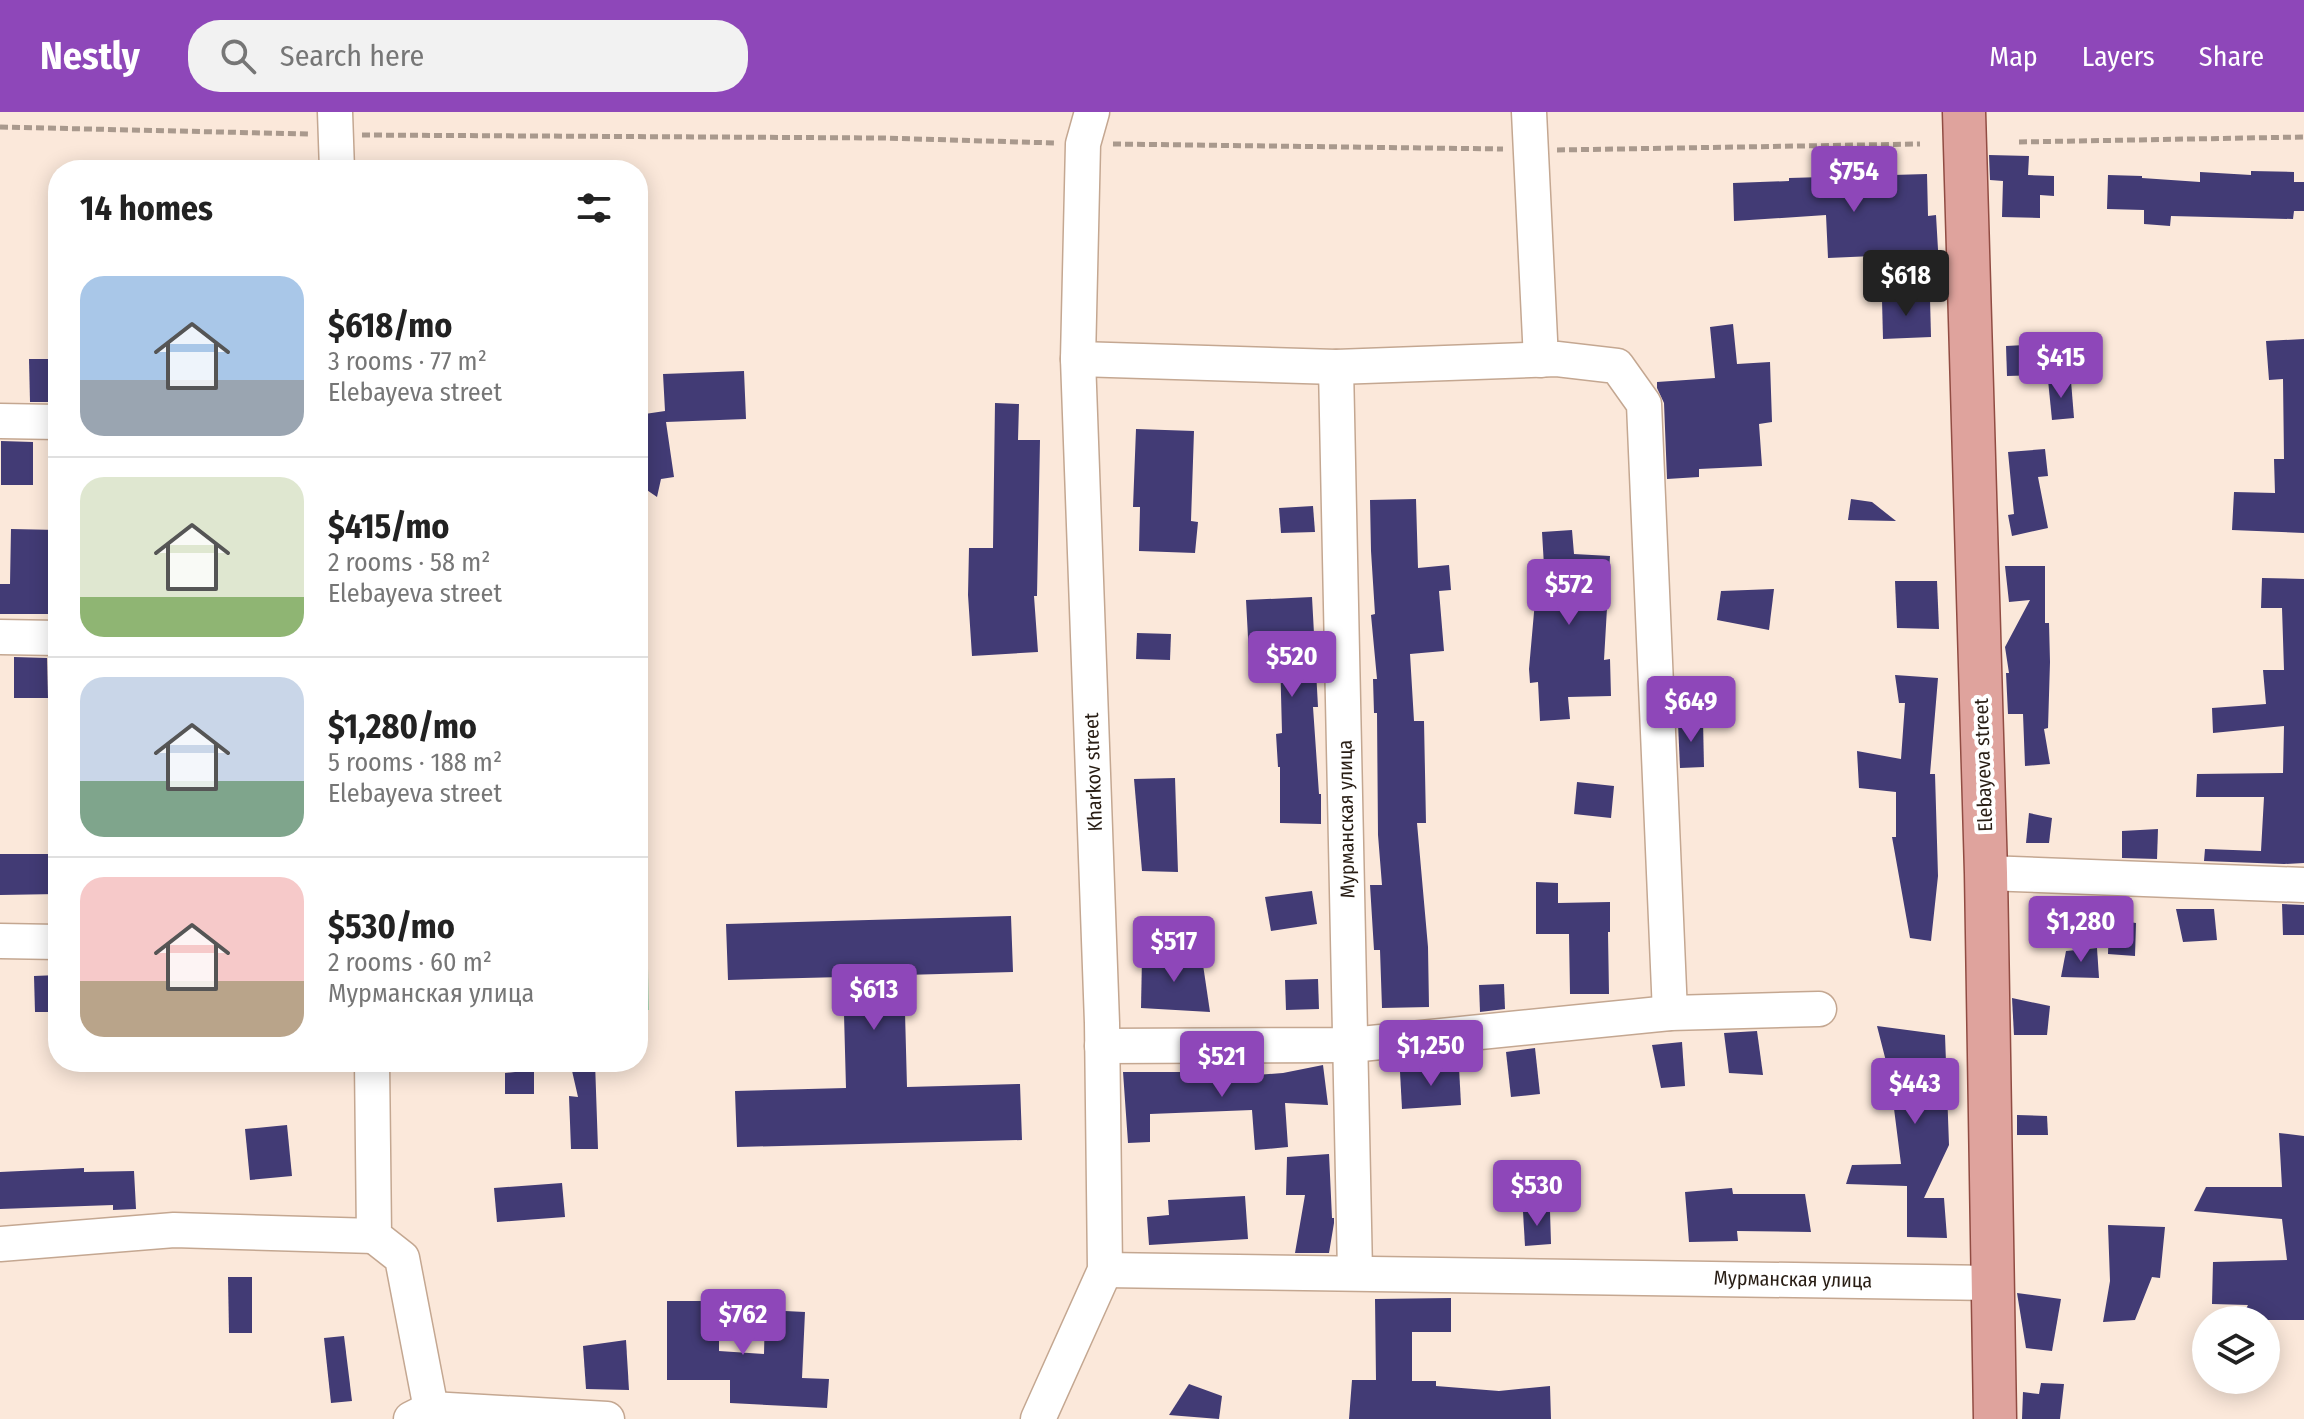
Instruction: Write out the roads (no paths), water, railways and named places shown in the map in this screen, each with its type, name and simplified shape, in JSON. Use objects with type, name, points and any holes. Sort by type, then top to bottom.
[{"type":"main road","name":"Elebayeva street","points":[[1964,112],[1986,873],[1995,1419]]},
{"type":"street","points":[[1529,112],[1541,360]]},
{"type":"street","points":[[335,123],[337,160]]},
{"type":"street","name":"Kharkov street","points":[[1038,1419],[1105,1270],[1102,1046],[1078,359],[1088,128]]},
{"type":"street","points":[[1078,359],[1336,367],[1557,359],[1617,366],[1644,404],[1670,1013]]},
{"type":"street","name":"Мурманская улица","points":[[1336,367],[1355,1272]]},
{"type":"street","points":[[0,421],[48,422]]},
{"type":"street","points":[[0,637],[48,638]]},
{"type":"street","points":[[1986,873],[2304,885]]},
{"type":"street","points":[[0,941],[48,942]]},
{"type":"street","points":[[1102,1046],[1351,1045],[1670,1013],[1819,1009]]},
{"type":"street","points":[[372,1072],[374,1236]]},
{"type":"street","points":[[0,1244],[174,1230],[374,1236],[402,1258],[421,1414],[607,1419]]},
{"type":"street","name":"Мурманская улица","points":[[1105,1270],[1992,1283]]}]
